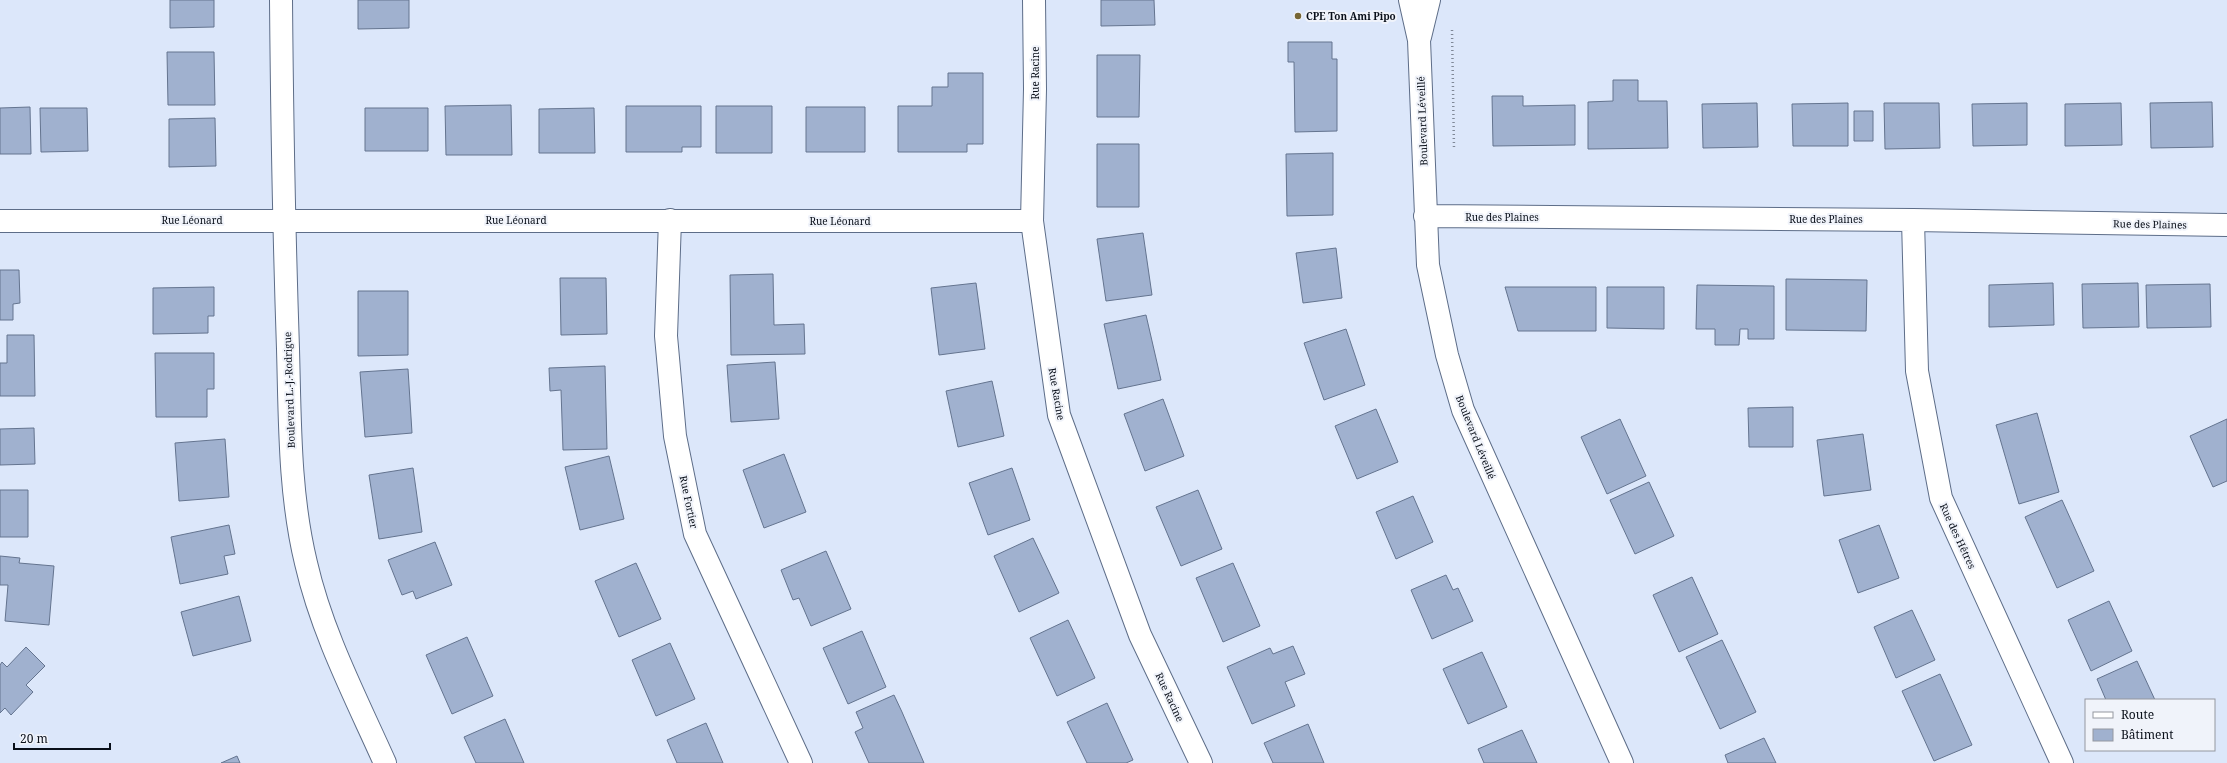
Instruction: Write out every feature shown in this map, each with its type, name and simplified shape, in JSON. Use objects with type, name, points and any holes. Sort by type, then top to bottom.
[{"type":"street","name":"Boulevard L.-J.-Rodrigue","points":[[281,0],[284,220],[292,452],[297,514],[303,549],[319,610],[385,763]]},
{"type":"street","name":"Rue Racine","points":[[1034,0],[1035,89],[1032,221],[1059,415],[1140,635],[1201,763]]},
{"type":"street","name":"Boulevard Léveillé","points":[[1410,0],[1419,40],[1428,265],[1447,355],[1463,410],[1622,763]]},
{"type":"street","name":"Boulevard Léveillé","points":[[1419,40],[1430,0]]},
{"type":"street","name":"Rue des Plaines","points":[[1425,216],[1913,220],[2227,225]]},
{"type":"street","name":"Rue Léonard","points":[[0,220],[1032,221]]},
{"type":"street","name":"Rue Fortier","points":[[670,220],[666,336],[675,436],[695,534],[801,763]]},
{"type":"street","name":"Rue des Hêtres","points":[[1913,220],[1917,371],[1941,498],[2062,763]]},
{"type":"path","points":[[1452,24],[1454,152]]},
{"type":"building","points":[[170,0],[214,0],[214,27],[170,28]]},
{"type":"building","points":[[358,0],[409,0],[409,28],[358,29]]},
{"type":"building","points":[[1101,0],[1154,0],[1155,25],[1101,26]]},
{"type":"building","points":[[1288,42],[1332,42],[1332,59],[1337,59],[1337,131],[1295,132],[1294,62],[1288,62]]},
{"type":"building","points":[[167,52],[214,52],[215,105],[168,105]]},
{"type":"building","points":[[1097,55],[1140,55],[1139,117],[1097,117]]},
{"type":"building","points":[[948,73],[983,73],[983,144],[967,144],[967,152],[898,152],[898,106],[932,106],[932,87],[948,87]]},
{"type":"building","points":[[1613,80],[1638,80],[1638,101],[1667,101],[1668,148],[1588,149],[1588,102],[1613,101]]},
{"type":"building","points":[[1492,96],[1523,96],[1523,106],[1575,105],[1575,145],[1493,146]]},
{"type":"building","points":[[2212,102],[2213,147],[2151,148],[2150,103]]},
{"type":"building","points":[[1757,103],[1758,147],[1703,148],[1702,104]]},
{"type":"building","points":[[1848,103],[1848,146],[1793,146],[1792,104]]},
{"type":"building","points":[[1884,103],[1939,103],[1940,148],[1885,149]]},
{"type":"building","points":[[2027,103],[2027,145],[1973,146],[1972,104]]},
{"type":"building","points":[[2121,103],[2122,145],[2065,146],[2065,104]]},
{"type":"building","points":[[511,105],[512,155],[446,155],[445,106]]},
{"type":"building","points":[[626,106],[701,106],[701,147],[682,147],[682,152],[626,152]]},
{"type":"building","points":[[716,106],[772,106],[772,153],[716,153]]},
{"type":"building","points":[[30,107],[31,154],[0,154],[0,108]]},
{"type":"building","points":[[806,107],[865,107],[865,152],[806,152]]},
{"type":"building","points":[[40,108],[87,108],[88,151],[41,152]]},
{"type":"building","points":[[365,108],[428,108],[428,151],[365,151]]},
{"type":"building","points":[[594,108],[595,153],[539,153],[539,109]]},
{"type":"building","points":[[1854,111],[1873,111],[1873,141],[1854,141]]},
{"type":"building","points":[[215,118],[216,166],[169,167],[169,119]]},
{"type":"building","points":[[1097,144],[1139,144],[1139,207],[1097,207]]},
{"type":"building","points":[[1333,153],[1333,215],[1287,216],[1286,154]]},
{"type":"building","points":[[1143,233],[1152,295],[1106,301],[1097,239]]},
{"type":"building","points":[[1336,248],[1342,298],[1303,303],[1296,253]]},
{"type":"building","points":[[0,270],[19,270],[20,303],[13,304],[13,320],[0,320]]},
{"type":"building","points":[[773,274],[774,325],[804,324],[805,354],[731,355],[730,275]]},
{"type":"building","points":[[560,278],[606,278],[607,334],[561,335]]},
{"type":"building","points":[[1786,279],[1867,280],[1866,331],[1786,330]]},
{"type":"building","points":[[976,283],[985,349],[939,355],[931,288]]},
{"type":"building","points":[[2053,283],[2054,325],[1989,327],[1989,285]]},
{"type":"building","points":[[2138,283],[2139,327],[2083,328],[2082,284]]},
{"type":"building","points":[[2210,284],[2211,327],[2147,328],[2146,285]]},
{"type":"building","points":[[1697,285],[1774,286],[1774,339],[1748,339],[1748,329],[1740,329],[1739,345],[1715,345],[1715,329],[1696,329]]},
{"type":"building","points":[[214,287],[214,316],[208,316],[208,333],[153,334],[153,288]]},
{"type":"building","points":[[1505,287],[1596,287],[1596,331],[1518,331]]},
{"type":"building","points":[[1607,287],[1664,287],[1664,329],[1607,328]]},
{"type":"building","points":[[358,291],[408,291],[408,355],[358,356]]},
{"type":"building","points":[[1146,315],[1161,380],[1118,389],[1104,324]]},
{"type":"building","points":[[1346,329],[1365,385],[1324,400],[1304,343]]},
{"type":"building","points":[[7,335],[34,335],[35,396],[0,396],[0,363],[7,363]]},
{"type":"building","points":[[155,353],[214,353],[214,389],[207,389],[207,417],[156,417]]},
{"type":"building","points":[[775,362],[779,419],[731,422],[727,365]]},
{"type":"building","points":[[605,366],[607,449],[563,450],[561,390],[550,391],[549,368]]},
{"type":"building","points":[[408,369],[412,433],[365,437],[360,372]]},
{"type":"building","points":[[992,381],[1004,436],[958,447],[946,391]]},
{"type":"building","points":[[1163,399],[1184,456],[1145,471],[1124,414]]},
{"type":"building","points":[[1793,407],[1793,447],[1749,447],[1748,408]]},
{"type":"building","points":[[1376,409],[1398,462],[1357,479],[1335,426]]},
{"type":"building","points":[[2037,413],[2059,492],[2019,504],[1996,425]]},
{"type":"building","points":[[1620,419],[1646,476],[1607,494],[1581,437]]},
{"type":"building","points":[[2227,419],[2227,481],[2213,487],[2190,436]]},
{"type":"building","points":[[34,428],[35,464],[0,465],[0,429]]},
{"type":"building","points":[[1863,434],[1871,490],[1824,496],[1817,440]]},
{"type":"building","points":[[225,439],[229,497],[179,501],[175,443]]},
{"type":"building","points":[[784,454],[806,512],[764,528],[743,470]]},
{"type":"building","points":[[609,456],[624,519],[580,530],[565,467]]},
{"type":"building","points":[[413,468],[422,532],[379,539],[369,475]]},
{"type":"building","points":[[1012,468],[1030,520],[988,535],[969,483]]},
{"type":"building","points":[[1649,482],[1674,536],[1635,554],[1610,500]]},
{"type":"building","points":[[0,490],[28,490],[28,537],[0,537]]},
{"type":"building","points":[[1198,490],[1222,549],[1181,566],[1156,507]]},
{"type":"building","points":[[1413,496],[1433,542],[1396,559],[1376,512]]},
{"type":"building","points":[[2062,500],[2094,571],[2057,588],[2025,517]]},
{"type":"building","points":[[229,525],[235,554],[224,556],[228,574],[180,584],[171,537]]},
{"type":"building","points":[[1879,525],[1899,578],[1858,593],[1839,540]]},
{"type":"building","points":[[1033,538],[1059,593],[1019,612],[994,556]]},
{"type":"building","points":[[435,542],[452,585],[416,599],[413,591],[402,595],[388,560]]},
{"type":"building","points":[[826,551],[851,609],[811,626],[799,598],[793,600],[781,570]]},
{"type":"building","points":[[0,556],[20,558],[19,563],[54,566],[49,625],[5,621],[8,585],[0,585]]},
{"type":"building","points":[[636,563],[661,619],[619,637],[595,581]]},
{"type":"building","points":[[1233,563],[1260,626],[1223,642],[1196,578]]},
{"type":"building","points":[[1446,575],[1453,590],[1458,588],[1473,621],[1432,639],[1411,590]]},
{"type":"building","points":[[1692,577],[1718,634],[1679,652],[1653,595]]},
{"type":"building","points":[[239,596],[251,641],[193,656],[181,612]]},
{"type":"building","points":[[2109,601],[2132,651],[2091,671],[2068,620]]},
{"type":"building","points":[[1912,610],[1935,660],[1896,678],[1874,627]]},
{"type":"building","points":[[1068,620],[1095,678],[1057,696],[1030,638]]},
{"type":"building","points":[[862,631],[886,687],[848,704],[823,648]]},
{"type":"building","points":[[467,637],[493,696],[452,714],[426,655]]},
{"type":"building","points":[[1722,640],[1756,712],[1720,729],[1686,657]]},
{"type":"building","points":[[670,643],[695,699],[656,716],[632,660]]},
{"type":"building","points":[[1293,646],[1305,674],[1285,682],[1295,706],[1252,724],[1227,667],[1270,648],[1273,654]]},
{"type":"building","points":[[26,647],[45,666],[26,685],[33,692],[11,715],[5,708],[0,713],[0,665],[2,662],[7,667]]},
{"type":"building","points":[[1482,652],[1507,707],[1468,724],[1443,669]]},
{"type":"building","points":[[2137,661],[2155,699],[2106,699],[2097,679]]},
{"type":"building","points":[[1940,674],[1972,745],[1934,761],[1902,691]]},
{"type":"building","points":[[894,695],[924,763],[869,763],[855,732],[863,728],[856,712]]},
{"type":"building","points":[[1107,703],[1133,760],[1126,763],[1087,763],[1067,722]]},
{"type":"building","points":[[505,719],[524,763],[476,763],[464,737]]},
{"type":"building","points":[[706,723],[723,763],[677,763],[667,740]]},
{"type":"building","points":[[1308,724],[1324,763],[1273,763],[1264,743]]},
{"type":"building","points":[[1522,730],[1537,763],[1484,763],[1478,749]]},
{"type":"building","points":[[1764,738],[1776,763],[1728,763],[1725,755]]},
{"type":"building","points":[[237,756],[240,763],[221,763]]},
{"type":"place","name":"CPE Ton Ami Pipo","points":[[1298,16]]}]
